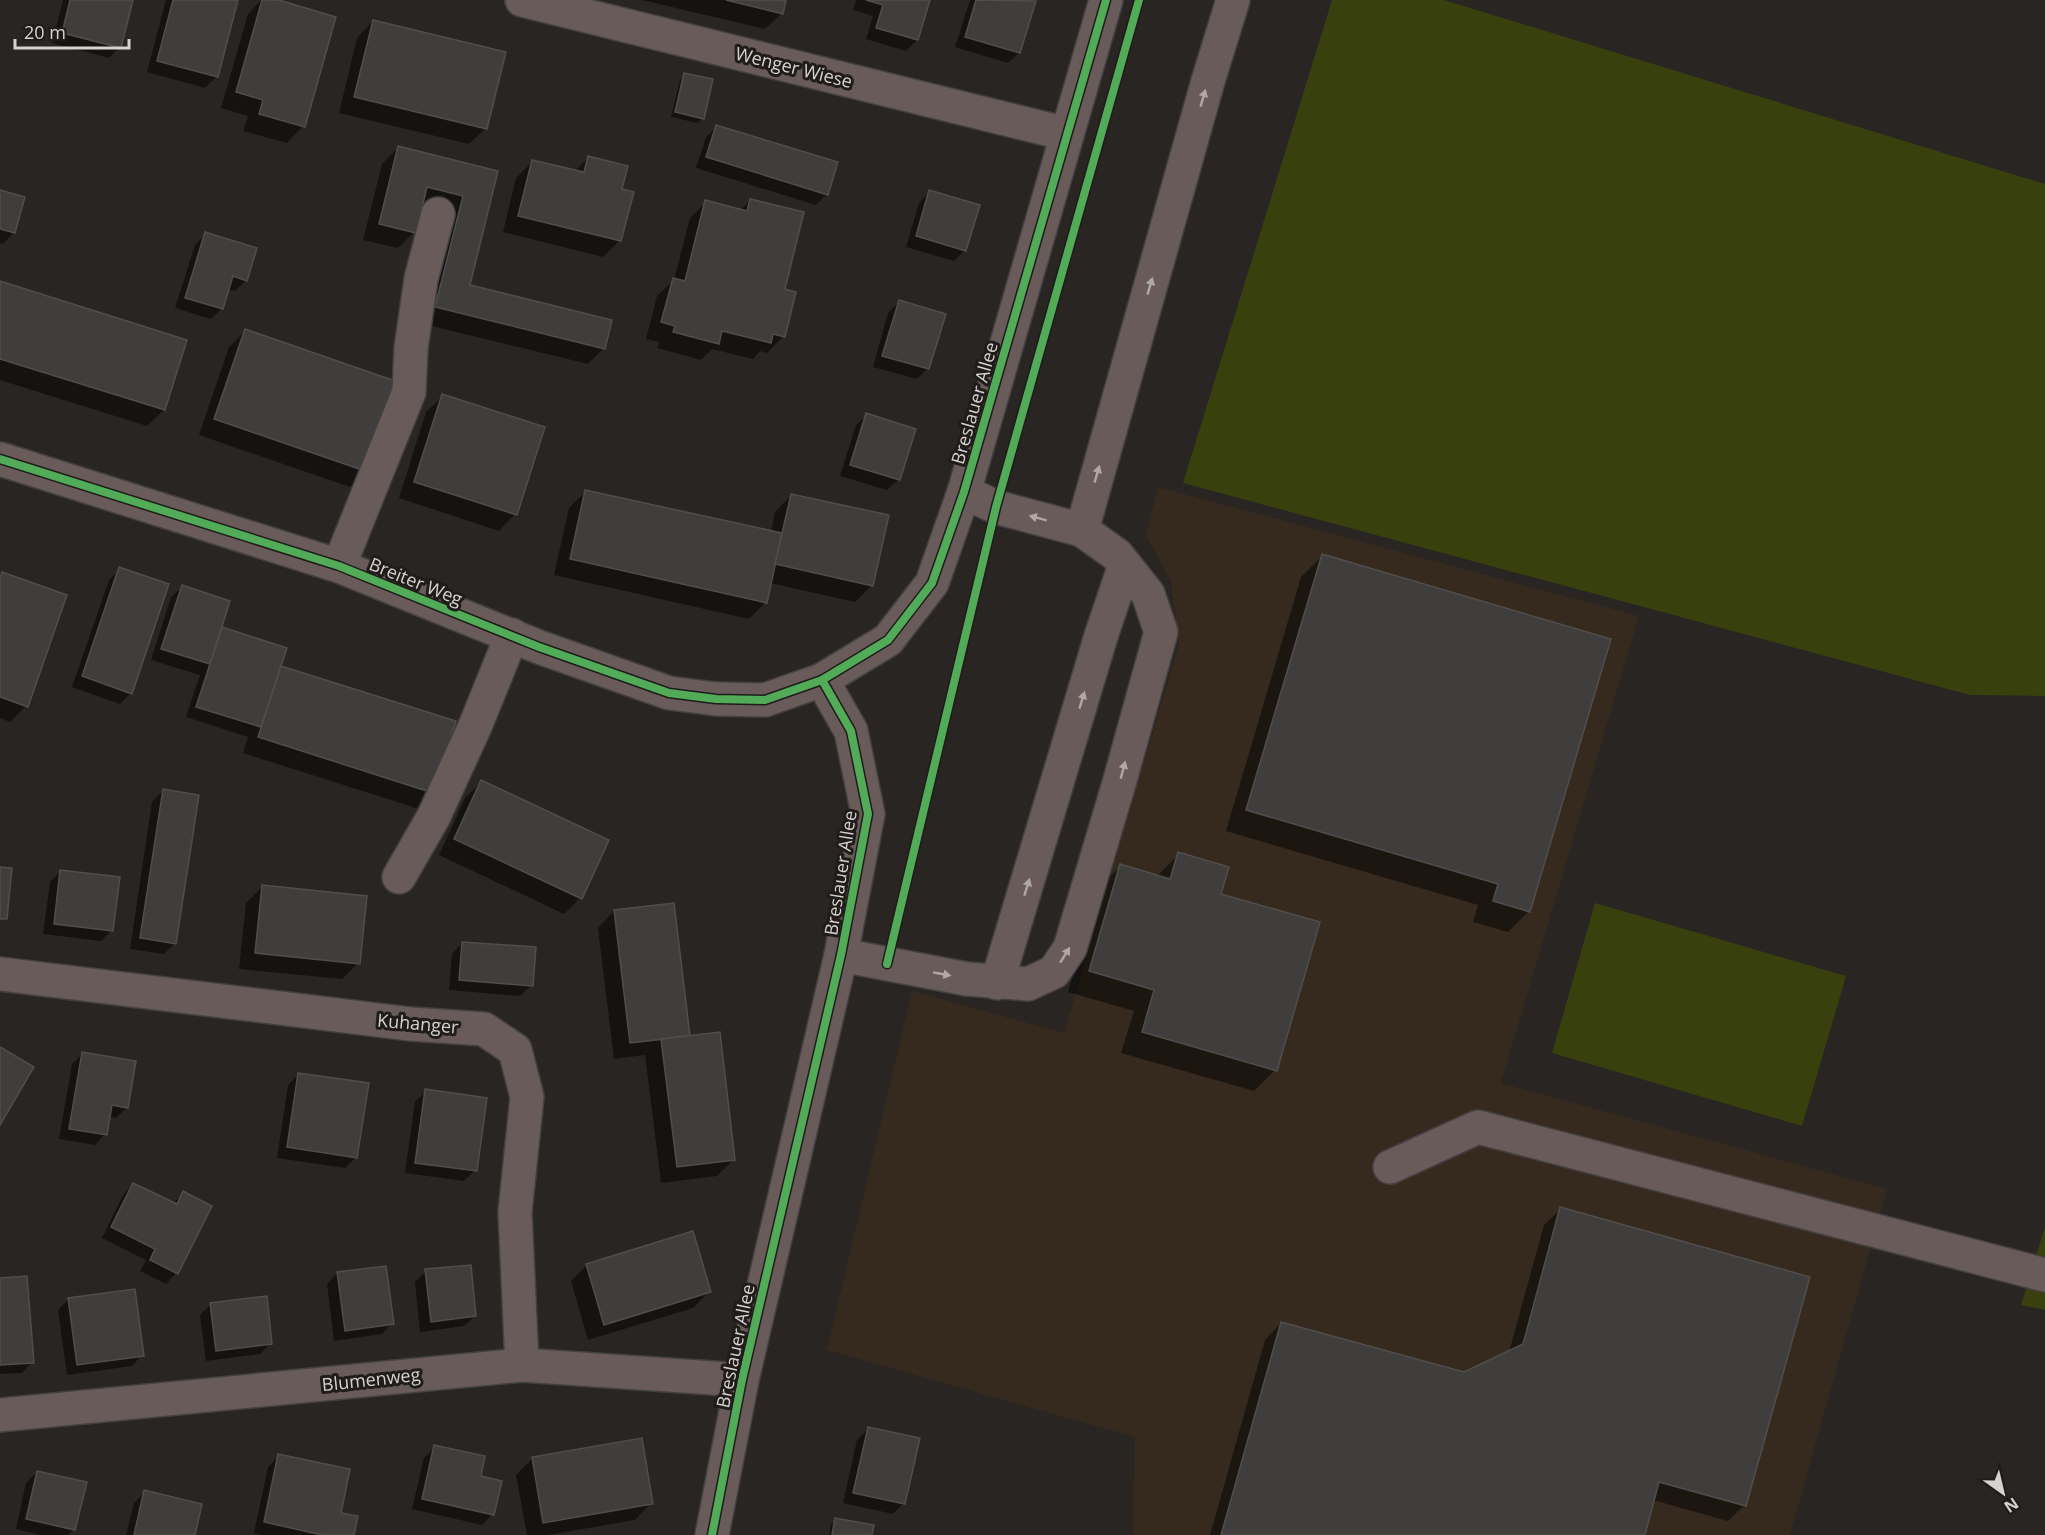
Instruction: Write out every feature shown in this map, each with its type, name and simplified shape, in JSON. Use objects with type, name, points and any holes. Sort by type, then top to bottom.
[{"type":"street","name":"Wenger Wiese","points":[[522,0],[1067,134]]},
{"type":"street","name":"Breslauer Allee","points":[[712,1535],[742,1380],[841,955],[868,814],[851,731],[822,680],[888,640],[932,583],[964,492],[1106,0]]},
{"type":"street","points":[[1082,530],[1204,92],[1233,0]]},
{"type":"street","points":[[339,566],[409,392],[411,348],[421,279],[438,214]]},
{"type":"street","name":"Breiter Weg","points":[[0,459],[339,566],[539,647],[669,693],[716,699],[765,700],[822,680]]},
{"type":"street","name":"Breslauer Allee","points":[[841,955],[997,983],[1028,984],[1054,972],[1070,948],[1161,632],[1148,594],[1117,555],[1082,530],[996,507],[964,492]]},
{"type":"street","points":[[997,983],[1101,636],[1125,565]]},
{"type":"street","points":[[399,877],[434,816],[476,724],[512,635]]},
{"type":"street","name":"Kuhanger","points":[[0,974],[410,1024],[484,1029],[515,1050],[527,1097],[515,1212],[522,1365]]},
{"type":"street","points":[[1390,1167],[1478,1127],[2045,1275]]},
{"type":"street","name":"Blumenweg","points":[[0,1415],[522,1365],[742,1380]]},
{"type":"shaded area","points":[[1158,487],[1639,616],[1501,1083],[1887,1189],[1790,1535],[1133,1535],[1135,1437],[827,1350],[912,991],[1064,1033],[1179,644],[1171,582],[1146,535]]},
{"type":"green space","points":[[1332,0],[1444,0],[2045,184],[2045,696],[1970,695],[1183,483]]},
{"type":"green space","points":[[1595,903],[1846,976],[1802,1126],[1552,1053]]},
{"type":"green space","points":[[2045,1227],[2045,1310],[2021,1305]]},
{"type":"building","points":[[70,0],[133,0],[121,48],[62,33]]},
{"type":"building","points":[[173,0],[238,0],[218,77],[157,61]]},
{"type":"building","points":[[262,0],[279,0],[336,17],[305,127],[259,114],[263,100],[236,92]]},
{"type":"building","points":[[726,0],[786,0],[783,14]]},
{"type":"building","points":[[866,0],[930,0],[918,40],[876,28],[883,5]]},
{"type":"building","points":[[976,0],[1036,1],[1020,53],[965,37]]},
{"type":"building","points":[[373,20],[506,52],[487,129],[354,97]]},
{"type":"building","points":[[684,73],[713,79],[704,119],[675,112]]},
{"type":"building","points":[[716,125],[838,162],[828,195],[706,157]]},
{"type":"building","points":[[398,146],[498,171],[470,285],[612,320],[605,349],[435,307],[463,196],[427,187],[416,233],[379,224]]},
{"type":"building","points":[[588,156],[628,166],[622,189],[634,192],[621,241],[518,216],[532,160],[584,172]]},
{"type":"building","points":[[0,190],[25,197],[15,233],[0,229]]},
{"type":"building","points":[[929,190],[980,205],[966,251],[916,236]]},
{"type":"building","points":[[750,199],[804,212],[785,289],[796,292],[785,337],[773,334],[771,343],[722,331],[719,344],[673,332],[675,326],[661,322],[673,278],[685,281],[705,200],[747,211]]},
{"type":"building","points":[[205,232],[257,248],[247,281],[233,276],[223,309],[185,298]]},
{"type":"building","points":[[0,281],[187,340],[165,410],[0,359]]},
{"type":"building","points":[[899,300],[946,314],[929,369],[882,356]]},
{"type":"building","points":[[245,329],[398,382],[368,472],[214,419]]},
{"type":"building","points":[[442,394],[545,427],[517,515],[414,482]]},
{"type":"building","points":[[866,413],[916,429],[900,480],[850,465]]},
{"type":"building","points":[[585,490],[782,533],[767,603],[570,559]]},
{"type":"building","points":[[791,494],[889,515],[873,586],[775,564]]},
{"type":"building","points":[[1322,554],[1611,639],[1530,912],[1493,901],[1498,884],[1246,810]]},
{"type":"building","points":[[119,567],[169,584],[132,694],[82,676]]},
{"type":"building","points":[[2,572],[67,595],[28,707],[0,697],[0,579]]},
{"type":"building","points":[[182,585],[230,601],[210,664],[161,649]]},
{"type":"building","points":[[222,627],[287,648],[261,727],[196,707]]},
{"type":"building","points":[[281,666],[456,721],[433,793],[258,737]]},
{"type":"building","points":[[481,780],[609,840],[582,899],[454,839]]},
{"type":"building","points":[[163,789],[199,795],[176,944],[140,938]]},
{"type":"building","points":[[1178,852],[1229,867],[1221,894],[1320,922],[1277,1071],[1142,1032],[1154,990],[1089,971],[1120,864],[1170,879]]},
{"type":"building","points":[[0,867],[12,868],[7,919],[0,919]]},
{"type":"building","points":[[60,870],[120,877],[113,931],[54,924]]},
{"type":"building","points":[[262,885],[367,896],[360,964],[255,953]]},
{"type":"building","points":[[674,903],[690,1036],[630,1043],[614,910]]},
{"type":"building","points":[[462,942],[536,947],[533,986],[459,980]]},
{"type":"building","points":[[720,1032],[735,1160],[677,1167],[661,1039]]},
{"type":"building","points":[[0,1047],[34,1067],[0,1125]]},
{"type":"building","points":[[82,1052],[136,1061],[128,1108],[112,1105],[107,1135],[69,1129]]},
{"type":"building","points":[[298,1073],[369,1083],[357,1158],[287,1147]]},
{"type":"building","points":[[425,1089],[487,1098],[477,1171],[415,1163]]},
{"type":"building","points":[[133,1183],[177,1204],[183,1191],[212,1206],[178,1274],[150,1260],[155,1249],[111,1227]]},
{"type":"building","points":[[1560,1207],[1810,1277],[1746,1506],[1659,1482],[1645,1535],[1221,1535],[1281,1322],[1464,1372],[1523,1344]]},
{"type":"building","points":[[693,1231],[711,1292],[604,1325],[586,1264]]},
{"type":"building","points":[[471,1265],[476,1316],[431,1322],[425,1269]]},
{"type":"building","points":[[386,1266],[394,1324],[345,1331],[337,1272]]},
{"type":"building","points":[[27,1276],[34,1363],[0,1365],[0,1278]]},
{"type":"building","points":[[135,1289],[144,1356],[77,1365],[68,1298]]},
{"type":"building","points":[[267,1296],[272,1344],[216,1351],[210,1303]]},
{"type":"building","points":[[868,1427],[920,1438],[905,1504],[853,1493]]},
{"type":"building","points":[[642,1438],[653,1504],[543,1523],[532,1457]]},
{"type":"building","points":[[434,1445],[485,1456],[481,1476],[502,1481],[494,1515],[422,1499]]},
{"type":"building","points":[[278,1454],[350,1469],[341,1513],[358,1516],[354,1535],[322,1535],[264,1522]]},
{"type":"building","points":[[37,1471],[87,1482],[75,1530],[26,1519]]},
{"type":"building","points":[[144,1490],[202,1504],[195,1535],[134,1535]]},
{"type":"building","points":[[835,1518],[874,1525],[872,1535],[832,1535]]},
{"type":"cycle path","points":[[0,459],[339,566],[539,647],[669,693],[716,699],[765,700],[822,680],[888,640],[932,583],[964,492],[1106,0]]},
{"type":"cycle path","points":[[887,964],[996,507],[1139,0]]},
{"type":"cycle path","points":[[712,1535],[742,1380],[841,955],[868,814],[851,731],[822,680]]}]
